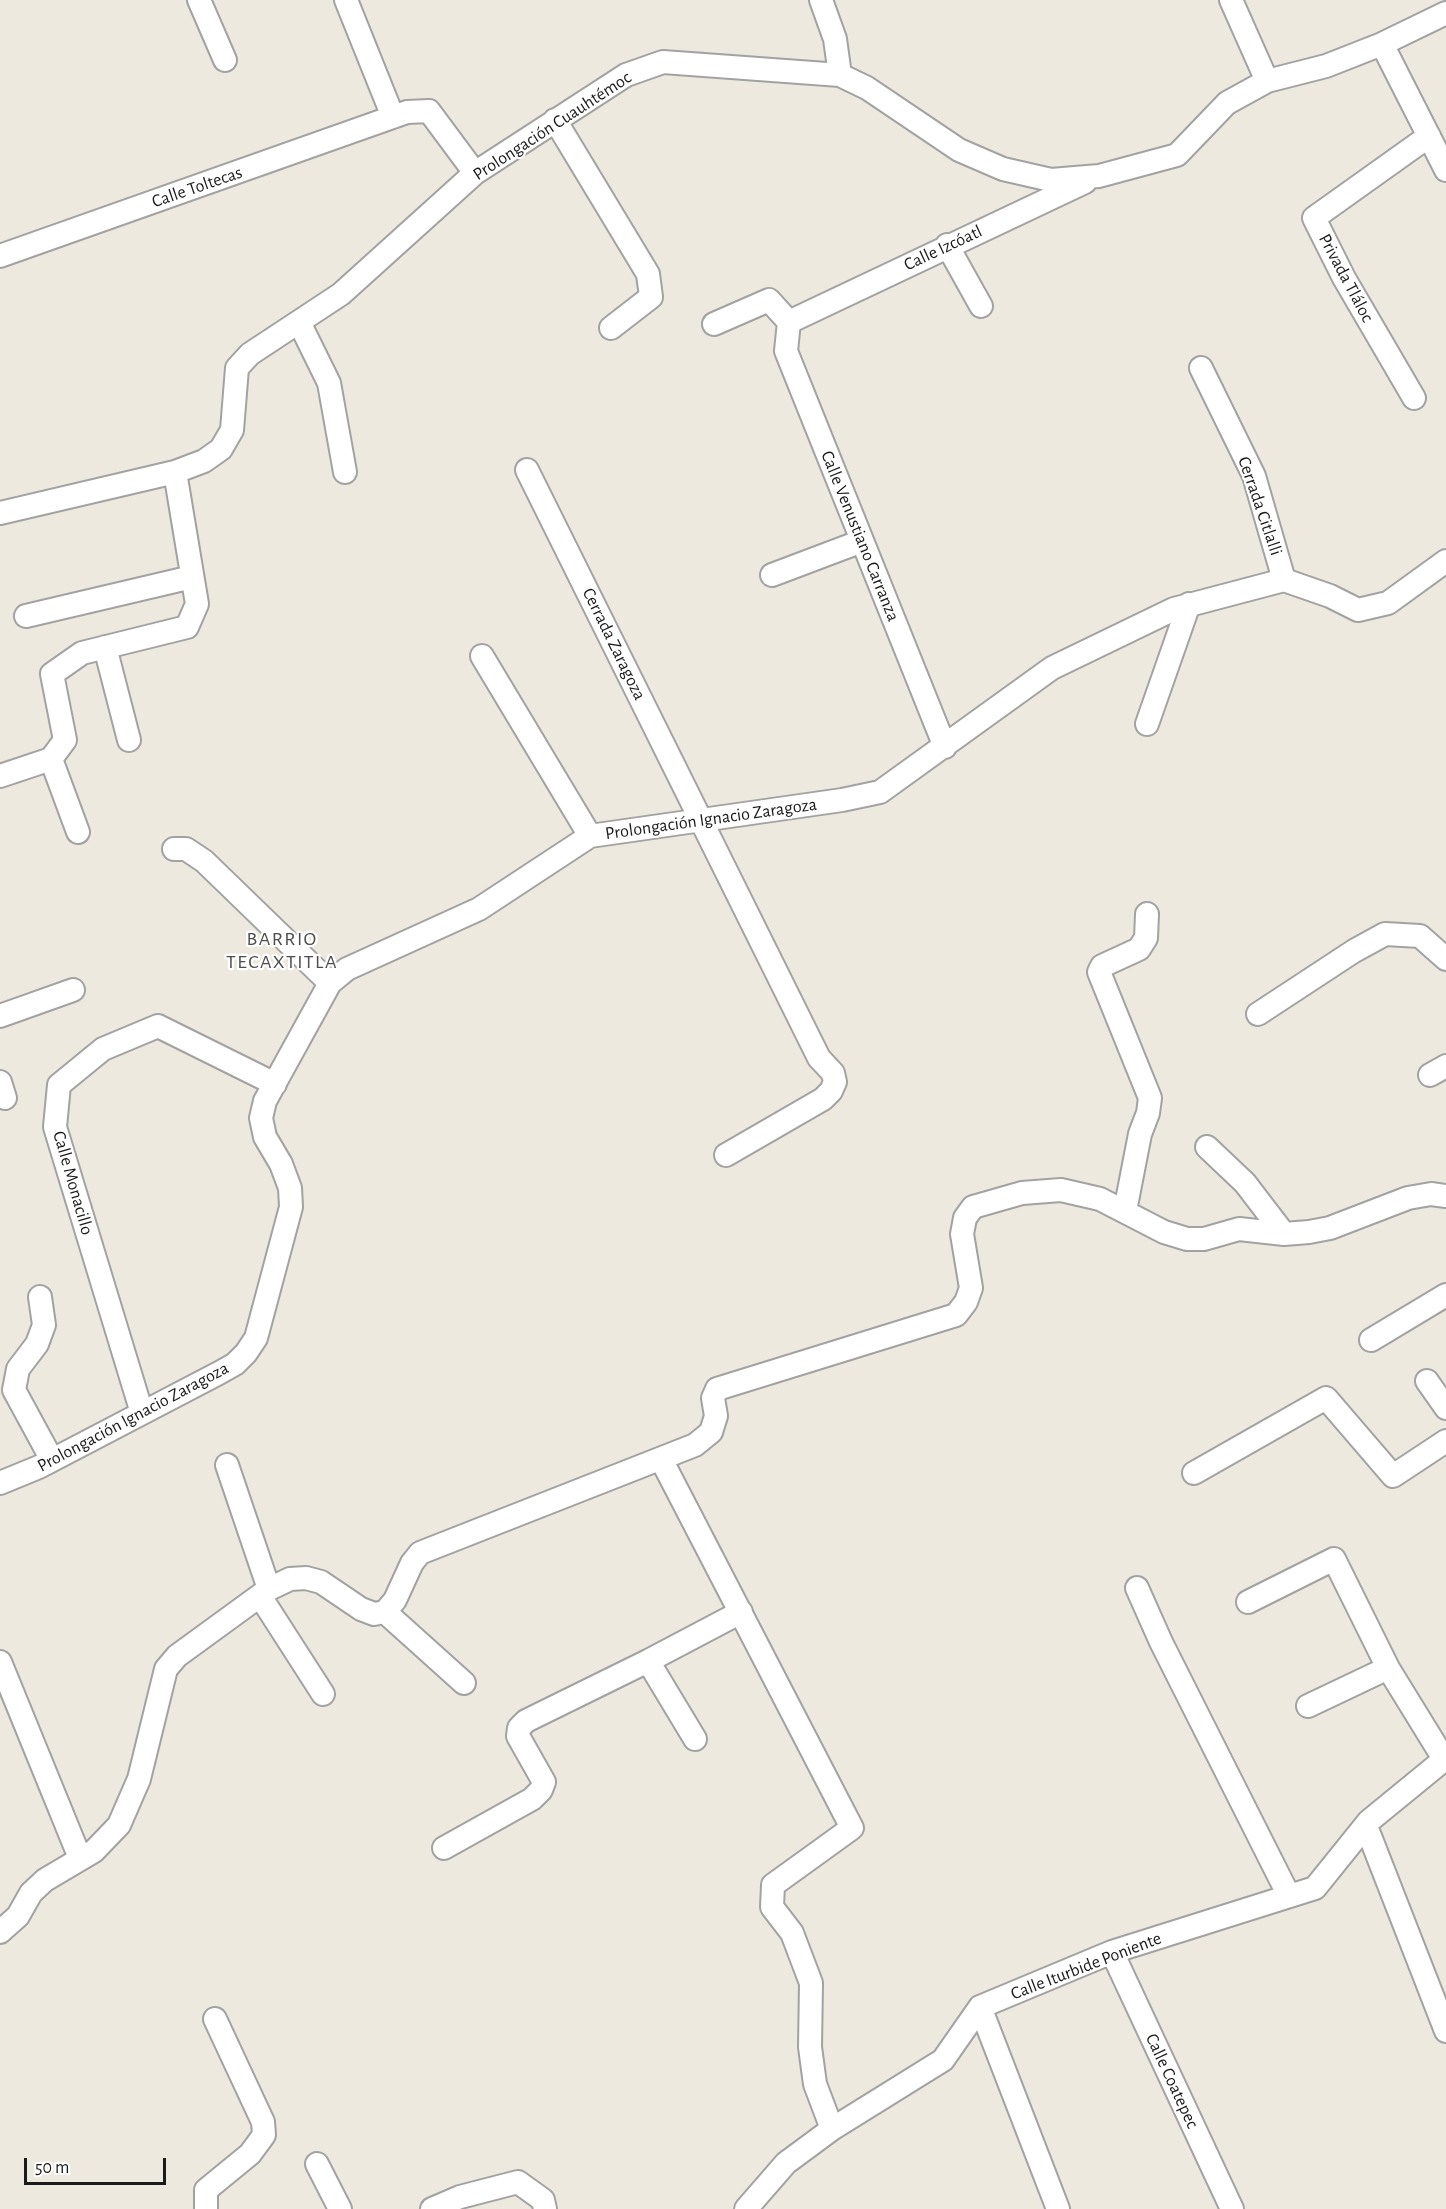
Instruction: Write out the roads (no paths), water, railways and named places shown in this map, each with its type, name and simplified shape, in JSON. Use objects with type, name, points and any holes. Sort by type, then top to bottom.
[{"type":"street","points":[[199,0],[225,60]]},
{"type":"street","points":[[346,0],[393,117]]},
{"type":"street","points":[[821,0],[835,39],[840,75]]},
{"type":"street","points":[[1231,0],[1267,81]]},
{"type":"street","name":"Prolongación Cuauhtémoc","points":[[0,513],[175,472],[204,462],[221,449],[232,430],[237,368],[250,354],[341,294],[388,254],[475,173],[626,75],[663,62],[840,75],[867,88],[959,150],[1004,169],[1050,180],[1099,176],[1177,155],[1227,103],[1267,81],[1326,66],[1383,44],[1446,13]]},
{"type":"street","points":[[1383,44],[1446,170]]},
{"type":"street","name":"Calle Toltecas","points":[[0,256],[407,112],[429,111],[475,173]]},
{"type":"street","points":[[555,120],[648,274],[651,297],[611,328]]},
{"type":"street","name":"Privada Tláloc","points":[[1414,398],[1344,278],[1314,218],[1429,136]]},
{"type":"street","name":"Calle Izcóatl","points":[[789,322],[947,245],[1099,176]]},
{"type":"street","points":[[947,245],[981,306]]},
{"type":"street","points":[[714,324],[769,300],[789,322]]},
{"type":"street","points":[[299,322],[329,383],[345,472]]},
{"type":"street","name":"Calle Venustiano Carranza","points":[[789,322],[786,351],[945,747]]},
{"type":"street","name":"Cerrada Citlalli","points":[[1201,368],[1254,476],[1284,580]]},
{"type":"street","name":"Cerrada Zaragoza","points":[[527,470],[819,1058],[833,1073],[836,1082],[824,1099],[726,1155]]},
{"type":"street","points":[[0,776],[51,759],[64,740],[52,674],[82,653],[187,627],[196,604],[175,472]]},
{"type":"street","points":[[772,575],[862,542]]},
{"type":"street","points":[[1284,580],[1330,596],[1358,610],[1388,603],[1446,561]]},
{"type":"street","points":[[26,616],[192,577]]},
{"type":"street","name":"Prolongación Ignacio Zaragoza","points":[[0,1483],[52,1460],[235,1364],[256,1338],[291,1207],[290,1188],[281,1164],[265,1137],[261,1118],[265,1101],[330,983],[347,969],[478,909],[590,836],[842,800],[880,792],[1052,668],[1189,604],[1284,580]]},
{"type":"street","points":[[1148,724],[1189,604]]},
{"type":"street","points":[[105,647],[129,740]]},
{"type":"street","points":[[483,656],[590,836]]},
{"type":"street","points":[[51,759],[78,832]]},
{"type":"street","points":[[174,849],[186,849],[204,861],[330,983]]},
{"type":"street","points":[[1125,1211],[1140,1134],[1148,1113],[1150,1098],[1099,972],[1102,966],[1139,949],[1146,938],[1147,914]]},
{"type":"street","points":[[1258,1014],[1354,951],[1385,934],[1420,936],[1446,959]]},
{"type":"street","points":[[0,1016],[73,990]]},
{"type":"street","name":"Calle Monacillo","points":[[142,1413],[55,1127],[59,1085],[103,1049],[158,1026],[275,1084]]},
{"type":"street","points":[[1207,1147],[1245,1183],[1284,1234]]},
{"type":"street","points":[[0,1932],[18,1916],[31,1893],[45,1880],[106,1840],[119,1825],[139,1779],[166,1669],[177,1656],[265,1592],[290,1579],[306,1578],[321,1582],[361,1610],[374,1614],[385,1612],[395,1600],[411,1563],[420,1553],[695,1445],[711,1432],[716,1416],[713,1398],[717,1389],[956,1315],[966,1302],[971,1288],[962,1234],[965,1218],[973,1207],[1022,1193],[1061,1190],[1100,1199],[1164,1232],[1187,1239],[1204,1239],[1239,1229],[1284,1234],[1330,1228],[1407,1198],[1431,1194],[1446,1196]]},
{"type":"street","points":[[1371,1340],[1446,1295]]},
{"type":"street","points":[[40,1297],[44,1325],[37,1344],[18,1369],[14,1390],[52,1460]]},
{"type":"street","points":[[1427,1381],[1446,1408]]},
{"type":"street","points":[[1194,1473],[1326,1398],[1393,1476],[1446,1441]]},
{"type":"street","points":[[661,1459],[852,1828],[773,1885],[772,1907],[792,1933],[811,1983],[810,2047],[814,2075],[832,2129]]},
{"type":"street","points":[[227,1465],[265,1592],[323,1694]]},
{"type":"street","points":[[1248,1602],[1334,1559],[1388,1668],[1445,1758]]},
{"type":"street","points":[[1137,1588],[1161,1642],[1289,1896]]},
{"type":"street","points":[[385,1612],[464,1683]]},
{"type":"street","points":[[444,1848],[532,1799],[541,1790],[544,1782],[518,1736],[519,1728],[526,1721],[741,1612]]},
{"type":"street","points":[[648,1661],[695,1739]]},
{"type":"street","points":[[0,1662],[80,1858]]},
{"type":"street","points":[[1308,1706],[1388,1668]]},
{"type":"street","name":"Calle Iturbide Poniente","points":[[980,2007],[1112,1952],[1315,1888],[1366,1826],[1445,1758]]},
{"type":"street","points":[[1366,1826],[1446,2031]]},
{"type":"street","name":"Calle Coatepec","points":[[1112,1952],[1232,2209]]},
{"type":"street","points":[[746,2209],[786,2163],[832,2129],[942,2060],[980,2007]]},
{"type":"street","points":[[980,2007],[1058,2209]]},
{"type":"street","points":[[206,2209],[206,2190],[250,2154],[264,2135],[263,2122],[215,2019]]},
{"type":"street","points":[[318,2164],[340,2209]]},
{"type":"street","points":[[432,2209],[460,2197],[518,2182],[543,2200],[545,2209]]},
{"type":"district","name":"BARRIO TECAXTITLA","points":[[282,950]]}]
